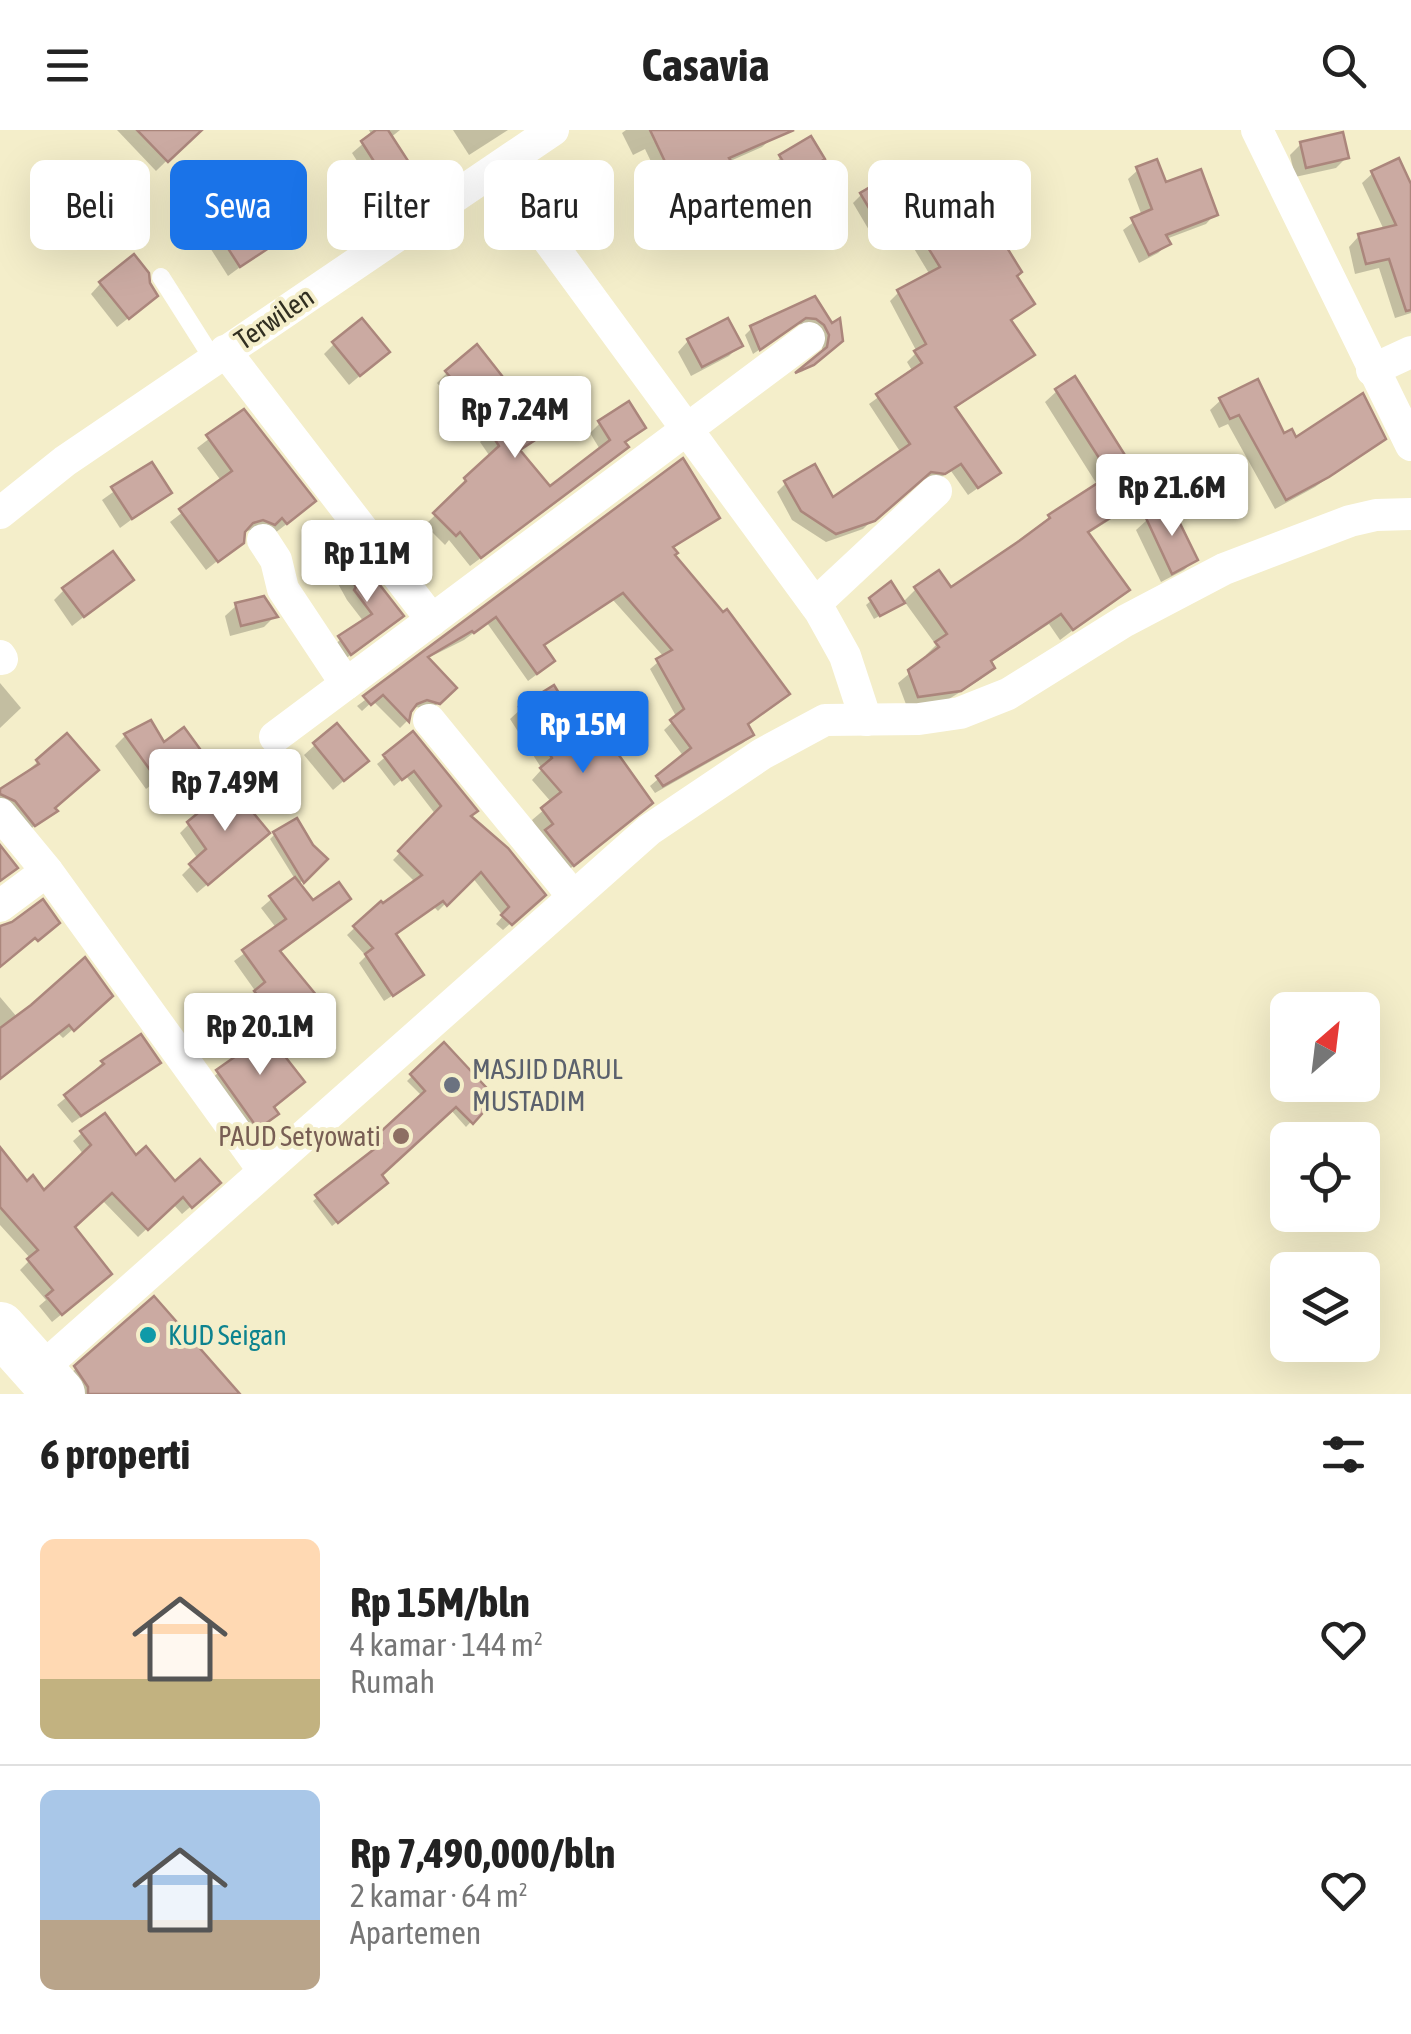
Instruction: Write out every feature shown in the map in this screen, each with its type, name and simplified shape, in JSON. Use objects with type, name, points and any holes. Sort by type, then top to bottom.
[{"type":"main road","points":[[0,1328],[50,1382]]},
{"type":"street","points":[[1257,130],[1411,445]]},
{"type":"street","name":"Terwilen","points":[[510,160],[548,131]]},
{"type":"street","name":"Terwilen","points":[[0,513],[65,461],[218,355],[484,179]]},
{"type":"street","points":[[556,250],[815,604],[844,656],[866,720]]},
{"type":"street","points":[[274,737],[809,338]]},
{"type":"street","points":[[1372,370],[1411,352]]},
{"type":"street","points":[[218,355],[432,620]]},
{"type":"street","points":[[815,604],[936,491]]},
{"type":"street","points":[[50,1382],[264,1171],[573,896],[649,830],[762,754],[825,720],[920,719],[960,713],[1008,694],[1125,621],[1224,569],[1350,521],[1411,514]]},
{"type":"street","points":[[263,540],[276,560],[283,589],[346,684]]},
{"type":"street","points":[[428,720],[573,896]]},
{"type":"street","points":[[0,814],[48,871],[264,1171]]},
{"type":"street","points":[[0,906],[48,871]]},
{"type":"lane","points":[[161,277],[218,355]]},
{"type":"building","points":[[137,130],[202,130],[170,160]]},
{"type":"building","points":[[376,130],[388,130],[407,160],[373,160],[361,141]]},
{"type":"building","points":[[650,130],[794,130],[730,160],[664,160]]},
{"type":"building","points":[[1343,132],[1349,158],[1306,168],[1300,142]]},
{"type":"building","points":[[811,136],[825,159],[782,160],[779,155]]},
{"type":"building","points":[[1399,158],[1411,184],[1411,310],[1406,311],[1389,259],[1366,264],[1358,234],[1396,225],[1371,171]]},
{"type":"building","points":[[1157,159],[1166,182],[1201,169],[1218,215],[1166,235],[1171,244],[1149,255],[1131,218],[1152,209],[1136,167]]},
{"type":"building","points":[[868,188],[868,206],[860,193]]},
{"type":"building","points":[[229,250],[266,250],[240,267]]},
{"type":"building","points":[[929,250],[1008,250],[1022,272],[1017,276],[1035,304],[1011,320],[1035,355],[955,407],[1001,473],[978,488],[961,464],[945,474],[931,472],[875,521],[836,534],[801,511],[784,481],[815,464],[833,497],[910,444],[876,394],[922,363],[914,351],[926,344],[897,290],[940,267]]},
{"type":"building","points":[[134,254],[149,273],[158,296],[129,319],[99,282]]},
{"type":"building","points":[[815,296],[832,323],[840,318],[843,341],[814,365],[795,373],[827,347],[829,335],[824,325],[806,318],[760,350],[750,326]]},
{"type":"building","points":[[362,318],[390,352],[360,376],[332,342]]},
{"type":"building","points":[[728,318],[743,346],[702,367],[687,339]]},
{"type":"building","points":[[477,344],[521,400],[518,403],[540,437],[520,450],[550,486],[610,440],[598,421],[629,401],[646,428],[625,442],[629,447],[481,558],[460,532],[456,536],[433,513],[499,446],[489,430],[493,427],[445,371]]},
{"type":"building","points":[[1075,376],[1149,493],[1088,532],[1130,590],[1073,630],[1061,614],[991,661],[995,668],[961,691],[918,697],[908,670],[939,647],[935,642],[947,634],[914,587],[939,570],[951,587],[1050,518],[1048,515],[1110,475],[1055,389]]},
{"type":"building","points":[[1258,379],[1284,433],[1292,429],[1296,437],[1363,393],[1386,439],[1286,500],[1239,415],[1230,419],[1219,398]]},
{"type":"building","points":[[244,409],[316,501],[287,524],[282,518],[275,525],[263,520],[253,523],[245,532],[244,543],[218,562],[179,509],[232,471],[206,435]]},
{"type":"building","points":[[683,458],[720,518],[673,547],[678,553],[675,555],[723,612],[727,609],[790,694],[748,724],[754,735],[663,786],[656,776],[691,748],[670,720],[684,709],[656,659],[672,650],[623,593],[544,645],[555,661],[537,674],[496,617],[428,657],[457,688],[440,704],[427,700],[417,704],[409,722],[383,695],[371,705],[363,696]]},
{"type":"building","points":[[152,462],[172,493],[132,519],[111,487]]},
{"type":"building","points":[[1171,505],[1198,560],[1172,574],[1146,518]]},
{"type":"building","points":[[329,542],[362,562],[404,616],[351,655],[338,636],[372,614],[354,590],[356,587]]},
{"type":"building","points":[[113,551],[134,580],[84,617],[62,588]]},
{"type":"building","points":[[891,581],[905,603],[880,616],[869,598]]},
{"type":"building","points":[[264,596],[278,617],[241,626],[235,603]]},
{"type":"building","points":[[554,685],[573,716],[588,703],[616,740],[611,744],[653,803],[574,866],[545,830],[553,824],[541,808],[561,792],[540,768],[552,758],[519,707]]},
{"type":"building","points":[[151,720],[164,742],[184,727],[200,749],[158,781],[124,734]]},
{"type":"building","points":[[337,723],[369,761],[344,781],[313,743]]},
{"type":"building","points":[[413,731],[478,811],[471,816],[508,848],[546,895],[512,925],[501,915],[509,907],[481,872],[447,906],[443,901],[396,934],[424,975],[393,996],[365,954],[373,948],[353,926],[381,901],[422,875],[398,851],[441,806],[414,771],[402,780],[383,755]]},
{"type":"building","points":[[67,733],[99,770],[55,808],[58,811],[35,826],[15,801],[0,794],[0,789],[39,764],[36,760]]},
{"type":"building","points":[[231,786],[270,833],[208,885],[189,864],[206,849],[187,822]]},
{"type":"building","points":[[297,818],[313,845],[328,859],[304,883],[273,832]]},
{"type":"building","points":[[0,845],[18,868],[0,881]]},
{"type":"building","points":[[295,877],[313,900],[339,882],[351,899],[280,951],[322,1002],[287,1031],[254,991],[265,982],[242,950],[286,919],[269,896]]},
{"type":"building","points":[[43,899],[60,923],[0,967],[0,926]]},
{"type":"building","points":[[85,957],[113,996],[74,1031],[69,1025],[0,1079],[0,1028]]},
{"type":"building","points":[[262,1027],[305,1082],[274,1107],[279,1114],[258,1129],[216,1070],[246,1049],[241,1043]]},
{"type":"building","points":[[141,1034],[161,1063],[81,1116],[64,1095],[104,1064],[101,1061]]},
{"type":"building","points":[[444,1042],[496,1098],[473,1124],[456,1107],[382,1175],[388,1183],[338,1223],[315,1195],[382,1143],[376,1136],[425,1091],[410,1074]]},
{"type":"building","points":[[105,1113],[136,1155],[146,1146],[175,1181],[200,1159],[221,1183],[192,1208],[183,1197],[148,1230],[112,1193],[75,1227],[112,1274],[62,1315],[46,1296],[53,1290],[27,1259],[38,1250],[0,1207],[0,1147],[27,1181],[33,1175],[44,1190],[91,1145],[80,1131]]},
{"type":"building","name":"KUD Seigan","points":[[154,1296],[240,1394],[88,1394],[88,1387],[74,1366]]},
{"type":"place","name":"MASJID DARUL MUSTADIM","points":[[452,1085]]},
{"type":"place","name":"PAUD Setyowati","points":[[401,1136]]},
{"type":"place","name":"KUD Seigan","points":[[148,1335]]}]
